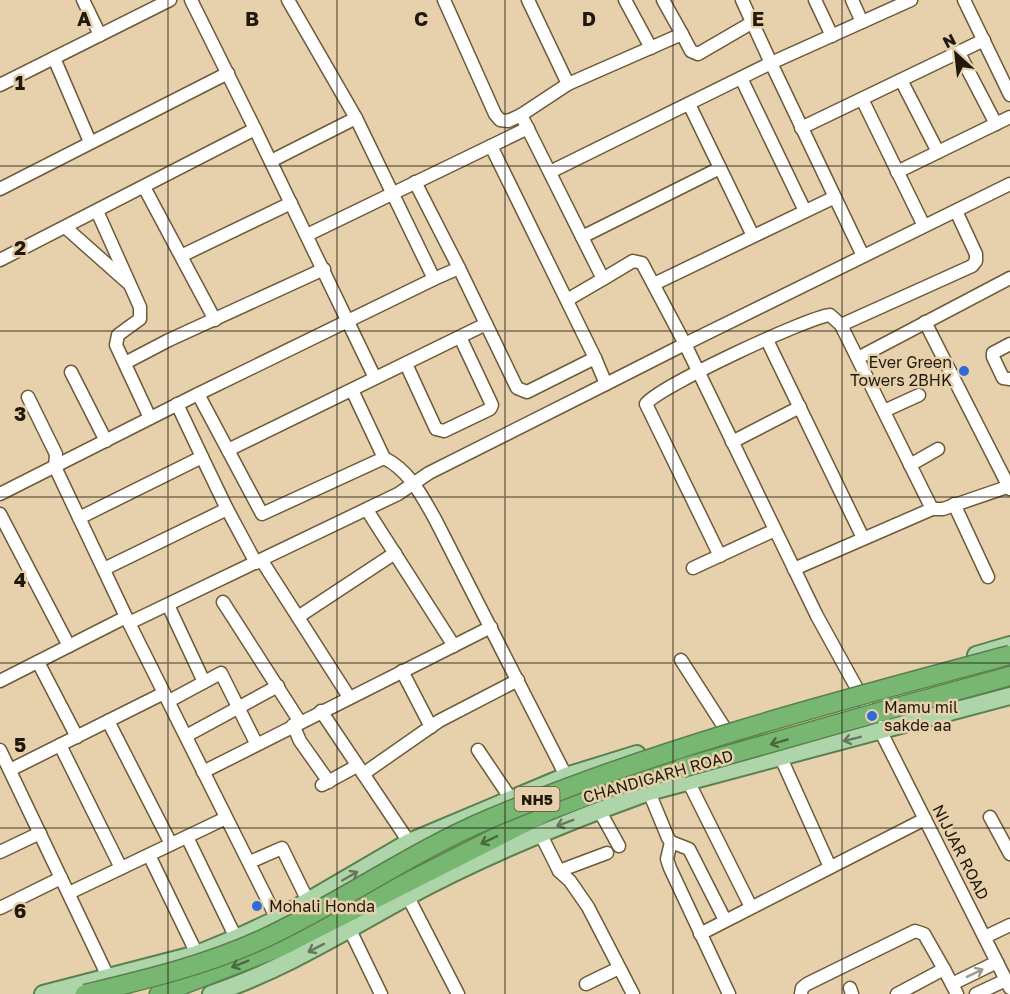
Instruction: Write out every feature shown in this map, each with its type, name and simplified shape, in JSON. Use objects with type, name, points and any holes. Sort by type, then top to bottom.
[{"type":"highway","name":"NH5","points":[[86,994],[193,967],[223,956],[293,924],[399,863],[464,830],[580,783],[696,743],[1010,655]]},
{"type":"highway","name":"CHANDIGARH ROAD","points":[[159,994],[280,947],[424,872],[559,807],[595,793],[1010,676]]},
{"type":"main road","points":[[43,994],[108,975],[197,954],[236,938],[278,918],[409,842],[566,776],[724,727],[1010,645]]},
{"type":"main road","points":[[211,994],[242,989],[408,897],[540,833],[599,810],[688,781],[881,732],[1010,696]]},
{"type":"street","points":[[83,0],[100,35]]},
{"type":"street","points":[[0,85],[170,0]]},
{"type":"street","points":[[190,0],[324,269],[375,378]]},
{"type":"street","points":[[288,0],[356,118],[434,279]]},
{"type":"street","points":[[444,0],[495,114],[501,120],[508,121],[521,115],[568,84],[682,34]]},
{"type":"street","points":[[528,0],[568,84]]},
{"type":"street","points":[[625,0],[651,48]]},
{"type":"street","points":[[663,0],[691,51],[698,54],[753,22]]},
{"type":"street","points":[[742,0],[833,198],[863,256]]},
{"type":"street","points":[[816,0],[832,36]]},
{"type":"street","points":[[852,0],[862,22]]},
{"type":"street","points":[[550,172],[771,63],[911,0]]},
{"type":"street","points":[[964,0],[1008,87]]},
{"type":"street","points":[[801,128],[984,40]]},
{"type":"street","points":[[959,52],[996,124]]},
{"type":"street","points":[[54,58],[90,142]]},
{"type":"street","points":[[0,189],[228,73]]},
{"type":"street","points":[[741,78],[805,211]]},
{"type":"street","points":[[901,80],[938,152]]},
{"type":"street","points":[[862,99],[924,226]]},
{"type":"street","points":[[688,104],[753,236]]},
{"type":"street","points":[[521,115],[603,279],[567,300]]},
{"type":"street","points":[[897,171],[1010,117]]},
{"type":"street","points":[[271,161],[356,118]]},
{"type":"street","points":[[307,235],[528,128]]},
{"type":"street","points":[[0,260],[255,129]]},
{"type":"street","points":[[491,146],[606,384]]},
{"type":"street","points":[[582,237],[720,168]]},
{"type":"street","points":[[415,182],[521,392],[527,392],[595,358]]},
{"type":"street","points":[[0,681],[69,646],[168,605],[367,510],[429,473],[1010,184]]},
{"type":"street","points":[[144,187],[183,255],[215,320]]},
{"type":"street","points":[[654,284],[833,198]]},
{"type":"street","points":[[183,255],[291,203]]},
{"type":"street","points":[[97,211],[132,287],[141,314],[140,319],[117,335],[116,345],[150,418]]},
{"type":"street","points":[[841,325],[972,266],[976,254],[956,211]]},
{"type":"street","points":[[65,227],[132,287]]},
{"type":"street","name":"NIJJAR ROAD","points":[[603,279],[633,261],[639,261],[654,284],[794,569],[926,819],[1008,984]]},
{"type":"street","points":[[0,495],[177,404],[459,268]]},
{"type":"street","points":[[125,363],[324,269]]},
{"type":"street","points":[[858,358],[1010,279]]},
{"type":"street","points":[[720,556],[646,408],[649,400],[767,339],[820,316],[830,315],[841,325],[933,509]]},
{"type":"street","points":[[794,569],[933,509],[1010,487],[925,322]]},
{"type":"street","points":[[228,450],[486,324]]},
{"type":"street","points":[[406,364],[436,429],[444,431],[453,427],[490,409],[492,405],[460,338]]},
{"type":"street","points":[[767,339],[863,538]]},
{"type":"street","points":[[1010,344],[993,353],[1003,378],[1010,379]]},
{"type":"street","points":[[71,372],[106,441]]},
{"type":"street","points":[[352,390],[384,458],[394,462],[414,483],[491,627],[566,776]]},
{"type":"street","points":[[198,394],[262,514],[384,458]]},
{"type":"street","points":[[884,411],[919,395]]},
{"type":"street","points":[[28,397],[56,454],[55,467],[79,518],[203,772],[278,918]]},
{"type":"street","points":[[177,404],[226,509],[349,697]]},
{"type":"street","points":[[732,442],[800,407]]},
{"type":"street","points":[[910,465],[938,449]]},
{"type":"street","points":[[79,518],[202,457]]},
{"type":"street","points":[[954,504],[988,577]]},
{"type":"street","points":[[104,570],[226,509]]},
{"type":"street","points":[[367,510],[454,646]]},
{"type":"street","points":[[0,514],[69,646]]},
{"type":"street","points":[[693,568],[775,530]]},
{"type":"street","points":[[298,617],[395,553]]},
{"type":"street","points":[[223,602],[243,637],[278,686],[296,723],[300,741],[325,783],[360,770],[431,727],[518,680]]},
{"type":"street","points":[[168,605],[204,682]]},
{"type":"street","points":[[203,772],[255,743],[491,627]]},
{"type":"street","points":[[681,660],[724,727]]},
{"type":"street","points":[[38,662],[77,737]]},
{"type":"street","points":[[402,671],[431,727]]},
{"type":"street","points":[[0,783],[60,745],[108,721],[221,673],[255,743]]},
{"type":"street","points":[[186,736],[278,686]]},
{"type":"street","points":[[321,711],[409,842]]},
{"type":"street","points":[[108,721],[171,844]]},
{"type":"street","points":[[60,745],[121,868]]},
{"type":"street","points":[[0,750],[115,994]]},
{"type":"street","points":[[478,750],[511,799]]},
{"type":"street","points":[[782,758],[830,867]]},
{"type":"street","points":[[688,781],[751,907]]},
{"type":"street","points":[[649,792],[670,842],[667,859],[729,994]]},
{"type":"street","points":[[599,810],[619,846]]},
{"type":"street","points":[[990,817],[1010,855]]},
{"type":"street","points":[[69,893],[226,818]]},
{"type":"street","points":[[700,934],[926,819]]},
{"type":"street","points":[[0,852],[40,832]]},
{"type":"street","points":[[540,833],[559,871],[570,881],[588,907],[633,994]]},
{"type":"street","points":[[186,837],[236,938]]},
{"type":"street","points":[[670,842],[689,849],[725,920]]},
{"type":"street","points":[[250,862],[282,848],[308,901]]},
{"type":"street","points":[[559,871],[607,853]]},
{"type":"street","points":[[150,855],[197,954]]},
{"type":"street","points":[[0,908],[61,878]]},
{"type":"street","points":[[408,897],[458,994]]},
{"type":"street","points":[[985,937],[1010,925]]},
{"type":"street","points":[[351,930],[381,994]]},
{"type":"street","points":[[801,994],[801,988],[807,984],[915,932],[924,934],[954,989],[997,962]]},
{"type":"street","points":[[586,984],[619,968]]},
{"type":"street","points":[[897,994],[944,969]]},
{"type":"street","points":[[976,994],[1008,984]]},
{"type":"place","name":"Ever Green Towers 2BHK","points":[[964,371]]},
{"type":"place","name":"Mamu mil sakde aa","points":[[872,716]]},
{"type":"place","name":"Mohali Honda","points":[[257,906]]}]
